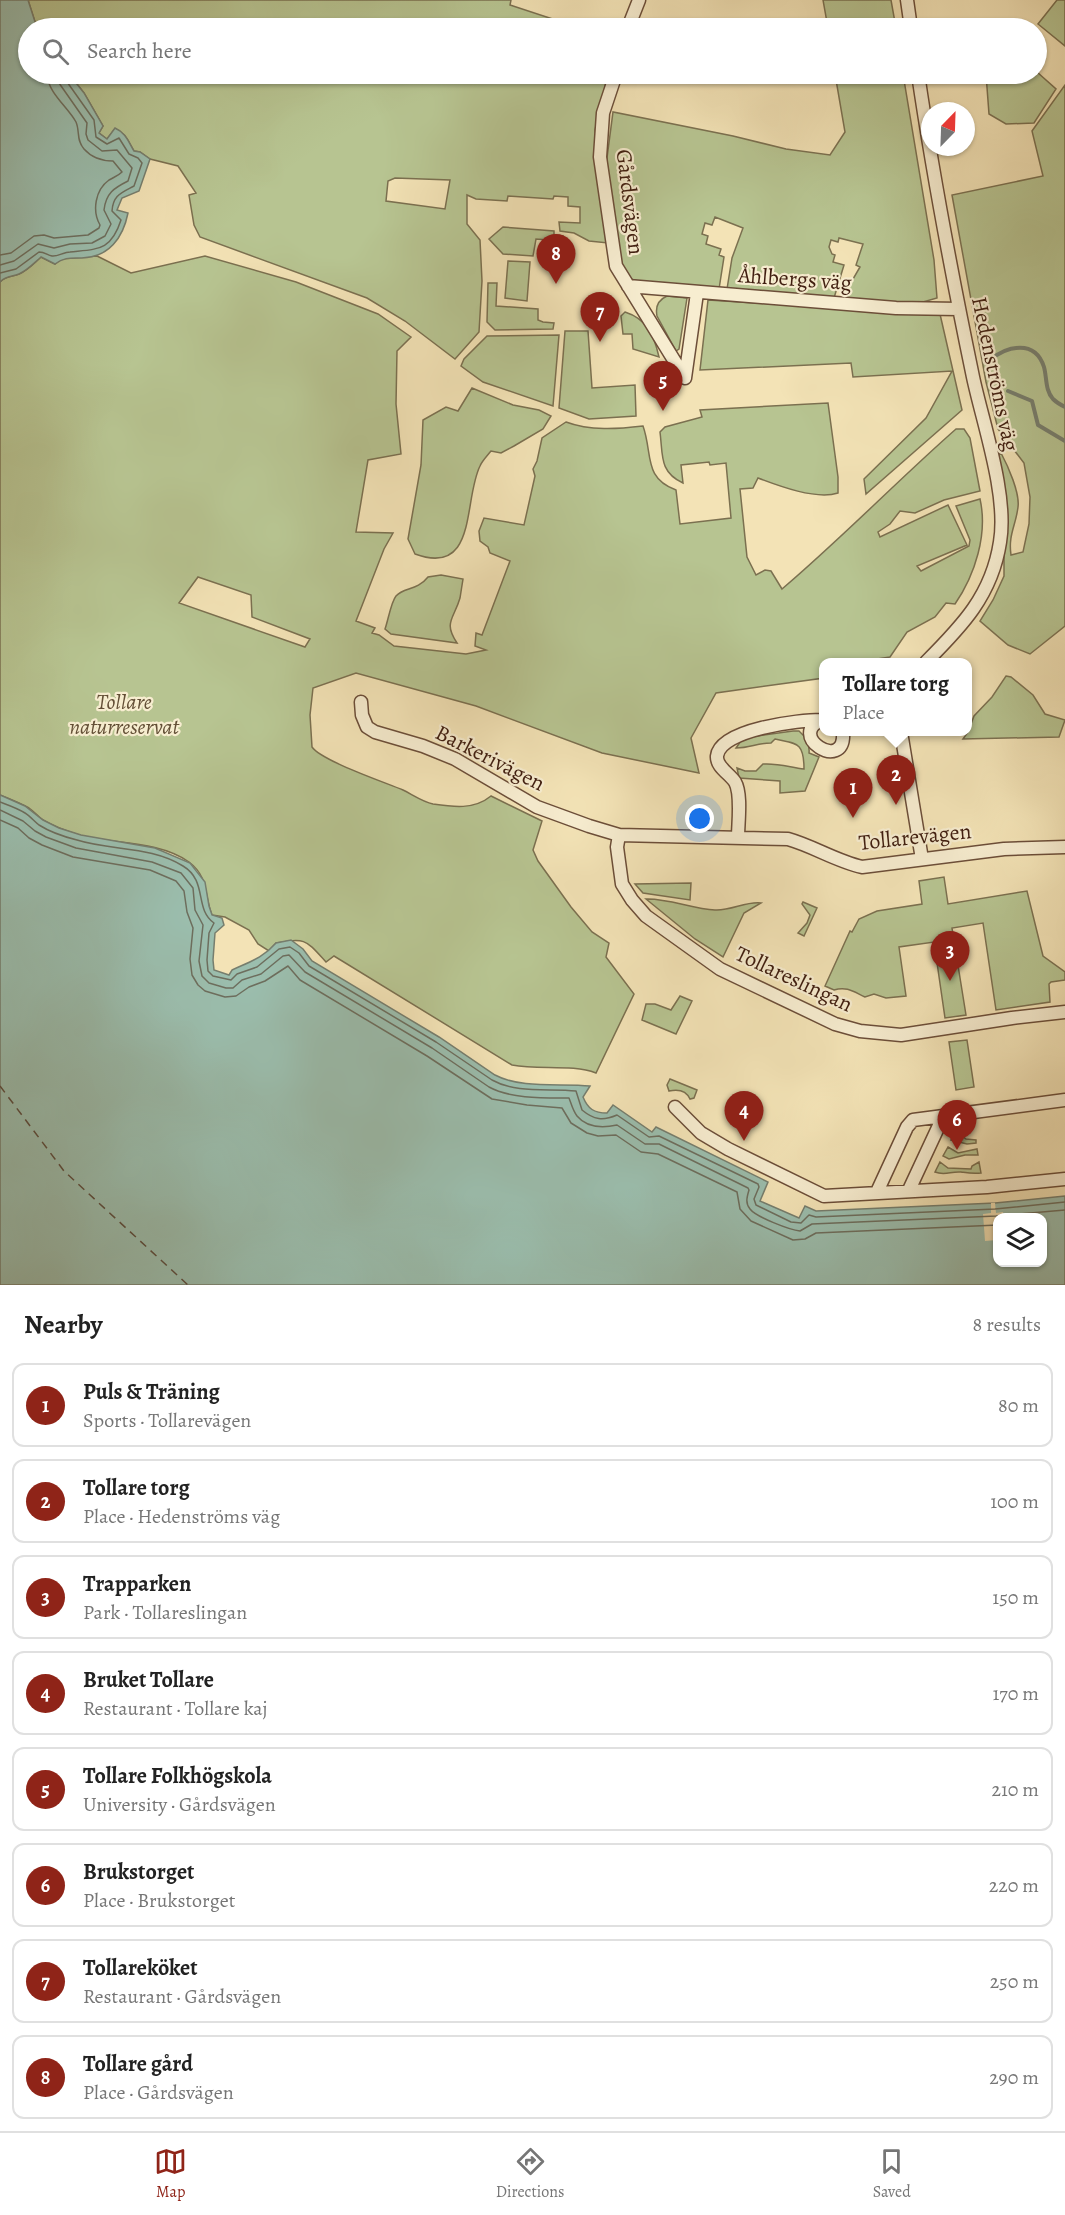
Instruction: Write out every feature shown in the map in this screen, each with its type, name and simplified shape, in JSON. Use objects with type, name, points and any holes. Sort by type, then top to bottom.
[{"type":"street","points":[[631,18],[639,0]]},
{"type":"street","points":[[906,0],[909,18]]},
{"type":"street","name":"Gårdsvägen","points":[[613,84],[603,113],[600,157],[616,266],[685,378],[697,293]]},
{"type":"street","name":"Hedenströms väg","points":[[920,84],[933,172],[959,309],[993,460],[1001,512],[1000,540],[994,568],[987,586],[970,615],[931,658]]},
{"type":"street","name":"Åhlbergs väg","points":[[628,286],[896,308],[959,309]]},
{"type":"street","name":"Barkerivägen","points":[[361,702],[362,715],[367,727],[375,732],[423,746],[454,759],[537,807],[619,835]]},
{"type":"street","points":[[738,837],[736,783],[719,762],[717,756],[721,747],[742,733],[758,728],[819,719]]},
{"type":"street","points":[[819,721],[811,731],[812,741],[819,749],[830,751],[839,746],[844,736]]},
{"type":"street","points":[[902,736],[921,859]]},
{"type":"street","name":"Tollarevägen","points":[[619,835],[788,839],[862,867],[1004,849],[1065,847]]},
{"type":"street","name":"Tollareslingan","points":[[619,835],[617,847],[622,884],[646,916],[720,969],[835,1024],[860,1031],[901,1035],[1065,1012]]},
{"type":"street","points":[[877,1192],[913,1120],[1065,1100]]},
{"type":"street","points":[[675,1107],[701,1133],[824,1196],[987,1187],[1065,1179]]},
{"type":"street","points":[[909,1190],[943,1117]]},
{"type":"green space","points":[[28,0],[511,0],[510,5],[550,18],[34,18]]},
{"type":"green space","points":[[823,0],[891,0],[894,18],[826,18]]},
{"type":"green space","points":[[1057,0],[1065,0],[1065,46],[1047,31],[1047,18],[1043,18]]},
{"type":"green space","points":[[1047,81],[1056,89],[1034,123],[1006,124],[989,114],[987,84],[1047,84]]},
{"type":"green space","points":[[77,84],[606,84],[595,130],[608,243],[589,241],[574,233],[560,231],[559,222],[580,223],[580,207],[568,206],[568,197],[554,196],[553,199],[508,196],[507,201],[476,199],[467,195],[467,224],[480,240],[482,281],[479,332],[455,359],[405,321],[367,298],[200,237],[194,225],[189,195],[196,193],[178,166],[150,159],[134,151],[124,135],[115,129],[107,139],[99,133],[103,126]],"holes":[[[395,178],[450,180],[445,209],[386,201],[388,181]]]},
{"type":"green space","points":[[837,84],[905,84],[934,260],[937,298],[916,304],[848,299],[846,291],[860,267],[856,265],[863,244],[839,238],[838,242],[831,240],[829,247],[835,255],[833,262],[844,265],[834,298],[727,289],[732,258],[743,228],[715,217],[712,225],[705,223],[702,234],[708,236],[706,244],[721,249],[719,255],[724,257],[719,289],[642,282],[627,278],[621,269],[608,182],[607,158],[613,112],[786,149],[830,155],[845,132]]},
{"type":"green space","points":[[1065,85],[1065,626],[1030,654],[1008,645],[980,621],[1004,576],[994,456],[1001,453],[1017,494],[1018,507],[1011,536],[1011,555],[1023,552],[1029,524],[1030,497],[1024,463],[998,429],[986,382],[952,195],[1043,176],[1032,131]]},
{"type":"green space","points":[[503,227],[554,231],[554,235],[563,236],[563,241],[536,239],[533,256],[503,254],[489,239]]},
{"type":"green space","name":"Tollare naturreservat","points":[[97,256],[131,273],[205,256],[296,282],[378,314],[411,337],[397,351],[396,404],[401,454],[368,460],[356,532],[393,533],[384,549],[356,621],[375,628],[372,633],[379,635],[394,646],[466,654],[486,650],[475,646],[476,633],[482,635],[510,561],[490,553],[488,547],[480,541],[479,531],[484,518],[524,525],[535,476],[533,469],[542,438],[566,422],[594,428],[643,426],[654,472],[658,479],[676,490],[680,524],[731,518],[726,463],[681,465],[683,483],[675,479],[666,468],[662,455],[660,432],[665,427],[702,417],[700,410],[828,403],[838,493],[819,495],[787,488],[758,478],[753,488],[740,489],[747,557],[756,575],[765,570],[771,571],[782,589],[956,429],[964,429],[970,438],[980,491],[944,500],[915,513],[900,511],[890,524],[878,532],[880,537],[948,505],[967,545],[917,566],[921,571],[969,546],[970,540],[956,506],[980,499],[982,526],[978,554],[955,604],[946,603],[935,617],[907,632],[890,657],[819,658],[819,679],[716,693],[691,738],[699,773],[602,753],[476,706],[356,673],[313,688],[310,715],[312,747],[318,753],[429,803],[463,806],[478,804],[491,796],[542,821],[533,850],[538,861],[592,932],[609,943],[606,957],[634,994],[596,1073],[577,1069],[512,1065],[334,956],[326,962],[309,945],[299,941],[276,943],[269,951],[258,944],[249,930],[225,917],[212,915],[200,874],[189,862],[177,855],[137,844],[95,839],[72,833],[47,823],[29,808],[0,795],[0,282],[22,272],[41,257],[55,264],[61,259]],"holes":[[[198,577],[251,595],[252,617],[310,639],[305,647],[179,603]]]},
{"type":"green space","points":[[508,261],[530,262],[527,301],[505,298]]},
{"type":"green space","points":[[488,283],[497,283],[496,306],[538,309],[538,320],[554,323],[553,329],[495,330],[487,322]]},
{"type":"green space","points":[[667,296],[687,298],[679,349],[676,351],[657,316],[658,304]]},
{"type":"green space","points":[[708,300],[940,314],[962,410],[866,494],[864,479],[926,418],[952,371],[853,377],[851,363],[700,370]]},
{"type":"green space","points":[[625,312],[639,319],[648,329],[659,357],[633,349],[632,334],[623,334],[621,316]]},
{"type":"green space","points":[[565,331],[588,331],[592,388],[635,385],[636,416],[589,419],[559,408]]},
{"type":"green space","points":[[559,335],[553,406],[483,382],[461,366],[464,359],[487,336]]},
{"type":"green space","points":[[472,388],[513,405],[539,410],[551,416],[543,429],[501,453],[491,451],[483,460],[475,480],[469,515],[459,545],[449,555],[435,558],[415,554],[408,539],[421,465],[423,420],[446,407],[458,411]]},
{"type":"green space","points":[[441,575],[463,579],[460,598],[450,625],[457,643],[391,634],[385,629],[394,599],[399,593],[419,585],[428,577]]},
{"type":"green space","points":[[1006,676],[1011,677],[1033,695],[1045,714],[1065,720],[1059,737],[963,739],[965,736],[972,736],[974,716],[992,697]]},
{"type":"green space","points":[[799,731],[806,738],[809,753],[819,757],[805,791],[780,793],[780,781],[739,778],[737,768],[756,771],[763,764],[804,769],[802,753],[793,743],[775,739],[771,743],[736,748],[743,738]]},
{"type":"green space","points":[[944,877],[948,904],[1027,891],[1043,956],[1065,972],[1065,980],[1049,984],[1050,1002],[996,1010],[983,923],[952,928],[966,1015],[945,1018],[934,942],[899,947],[906,996],[886,998],[874,994],[865,997],[850,990],[834,990],[825,986],[850,931],[852,932],[859,919],[877,911],[922,904],[919,881]]},
{"type":"green space","points":[[691,883],[690,900],[643,893],[635,884]]},
{"type":"green space","points":[[646,899],[715,910],[761,903],[744,913],[723,957],[695,939]]},
{"type":"green space","points":[[803,902],[817,908],[804,936],[798,933],[807,923],[810,915],[802,904]]},
{"type":"green space","points":[[680,996],[692,1001],[676,1034],[642,1020],[646,1004],[655,1004],[671,1010]]},
{"type":"green space","points":[[967,1040],[974,1087],[956,1090],[949,1042]]},
{"type":"green space","points":[[670,1079],[697,1090],[694,1098],[690,1099],[681,1091],[669,1091],[667,1085]]},
{"type":"green space","points":[[956,1131],[966,1139],[976,1140],[976,1143],[967,1144],[951,1140]]},
{"type":"green space","points":[[948,1147],[958,1153],[977,1149],[978,1155],[949,1159],[943,1156]]},
{"type":"green space","points":[[940,1162],[948,1168],[971,1169],[979,1162],[981,1173],[942,1174],[935,1172]]},
{"type":"water","points":[[0,0],[28,0],[34,18],[18,18],[18,84],[77,84],[103,126],[99,133],[107,139],[115,128],[119,130],[134,151],[150,159],[139,191],[122,198],[117,210],[128,213],[126,222],[118,238],[107,250],[92,257],[68,258],[55,264],[41,257],[22,272],[0,282]]},
{"type":"water","points":[[0,795],[25,806],[43,820],[59,828],[81,835],[155,848],[190,863],[205,882],[212,915],[222,918],[224,925],[215,933],[214,970],[229,975],[232,970],[261,956],[276,943],[291,940],[303,949],[312,961],[439,1037],[495,1075],[529,1084],[590,1086],[583,1097],[592,1110],[607,1113],[613,1105],[652,1132],[656,1127],[768,1182],[760,1201],[799,1218],[805,1206],[816,1211],[995,1203],[1065,1196],[1065,1285],[0,1285]]},
{"type":"pier","points":[[991,1203],[995,1203],[993,1240],[985,1241],[983,1214],[991,1213]]},
{"type":"waterway","points":[[990,360],[1012,349],[1020,348],[1034,352],[1044,367],[1050,395],[1065,407]]},
{"type":"waterway","points":[[1008,391],[1032,401],[1038,425],[1065,441]]},
{"type":"ferry route","points":[[0,1086],[64,1171],[188,1285]]},
{"type":"place","name":"Tollare gård","points":[[556,284]]},
{"type":"place","name":"Tollareköket","points":[[600,342]]},
{"type":"place","name":"Tollare Folkhögskola","points":[[663,411]]},
{"type":"place","name":"Tollare torg","points":[[896,805]]},
{"type":"place","name":"Puls & Träning","points":[[853,818]]},
{"type":"place","name":"Trapparken","points":[[950,981]]},
{"type":"place","name":"Bruket Tollare","points":[[744,1141]]},
{"type":"place","name":"Brukstorget","points":[[957,1150]]}]
